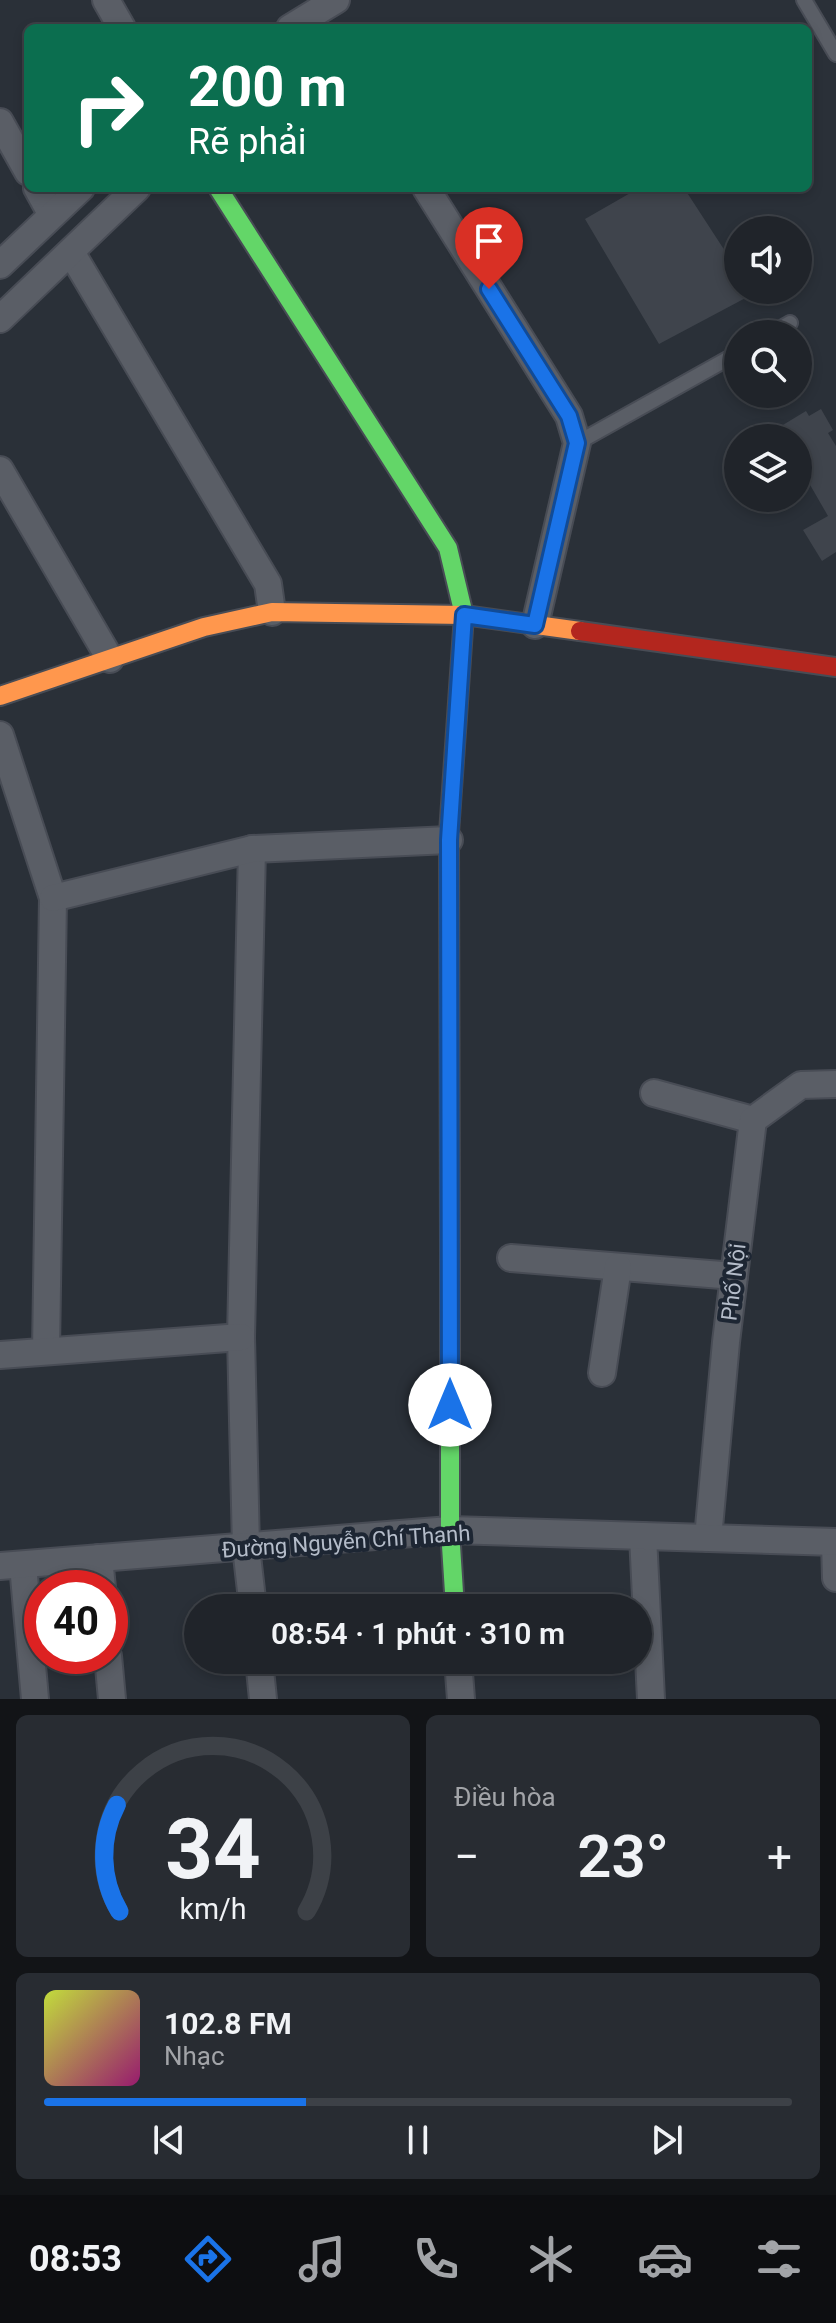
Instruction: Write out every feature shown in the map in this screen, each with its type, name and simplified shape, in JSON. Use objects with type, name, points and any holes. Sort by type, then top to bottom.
[{"type":"street","points":[[106,0],[120,24]]},
{"type":"street","points":[[300,24],[326,14]]},
{"type":"street","points":[[0,122],[24,165]]},
{"type":"street","points":[[39,192],[52,215]]},
{"type":"street","points":[[0,265],[77,192]]},
{"type":"street","points":[[0,319],[133,192]]},
{"type":"street","points":[[221,192],[448,548],[464,615],[449,840],[450,1530],[454,1594]]},
{"type":"street","points":[[429,192],[569,416],[577,443],[535,625]]},
{"type":"street","points":[[71,252],[268,584],[272,612]]},
{"type":"street","points":[[0,470],[110,659]]},
{"type":"street","points":[[0,696],[204,627],[272,612],[464,615],[836,667]]},
{"type":"street","points":[[0,735],[53,898],[46,1351]]},
{"type":"street","points":[[53,898],[252,849],[449,840]]},
{"type":"street","points":[[251,1594],[246,1547],[241,1337],[252,849]]},
{"type":"street","points":[[654,1093],[753,1120],[801,1085],[836,1084]]},
{"type":"street","name":"Phố Nội","points":[[708,1538],[726,1342],[753,1120]]},
{"type":"street","points":[[511,1258],[734,1276]]},
{"type":"street","points":[[602,1373],[618,1267]]},
{"type":"street","points":[[0,1355],[241,1337]]},
{"type":"street","name":"Đường Nguyễn Chí Thanh","points":[[11,1566],[450,1530],[836,1542]]},
{"type":"street","points":[[643,1536],[651,1699]]},
{"type":"street","points":[[836,1542],[836,1578]]},
{"type":"street","points":[[99,1558],[100,1570]]},
{"type":"street","points":[[11,1566],[35,1699]]},
{"type":"street","points":[[110,1674],[112,1699]]},
{"type":"street","points":[[260,1674],[263,1699]]},
{"type":"street","points":[[459,1674],[461,1699]]},
{"type":"lane","points":[[804,0],[836,54]]},
{"type":"lane","points":[[577,443],[724,361]]},
{"type":"building","points":[[632,192],[687,192],[724,249],[724,304],[734,304],[659,344],[585,219]]},
{"type":"building","points":[[821,409],[833,430],[828,433],[836,446],[836,552],[822,561],[803,530],[828,516],[812,488],[812,424],[785,424],[806,411],[809,416]]},
{"type":"traffic: fast","points":[[221,192],[448,548],[464,615],[449,833]]},
{"type":"traffic: fast","points":[[450,1255],[450,1530],[454,1594]]},
{"type":"traffic: slow","points":[[0,696],[204,627],[272,612],[464,615],[580,631]]},
{"type":"traffic: slow","points":[[449,833],[450,1255]]},
{"type":"traffic: jam","points":[[580,631],[836,667]]},
{"type":"route","points":[[450,1405],[449,840],[464,615],[535,625],[577,443],[569,416],[489,289]]}]
